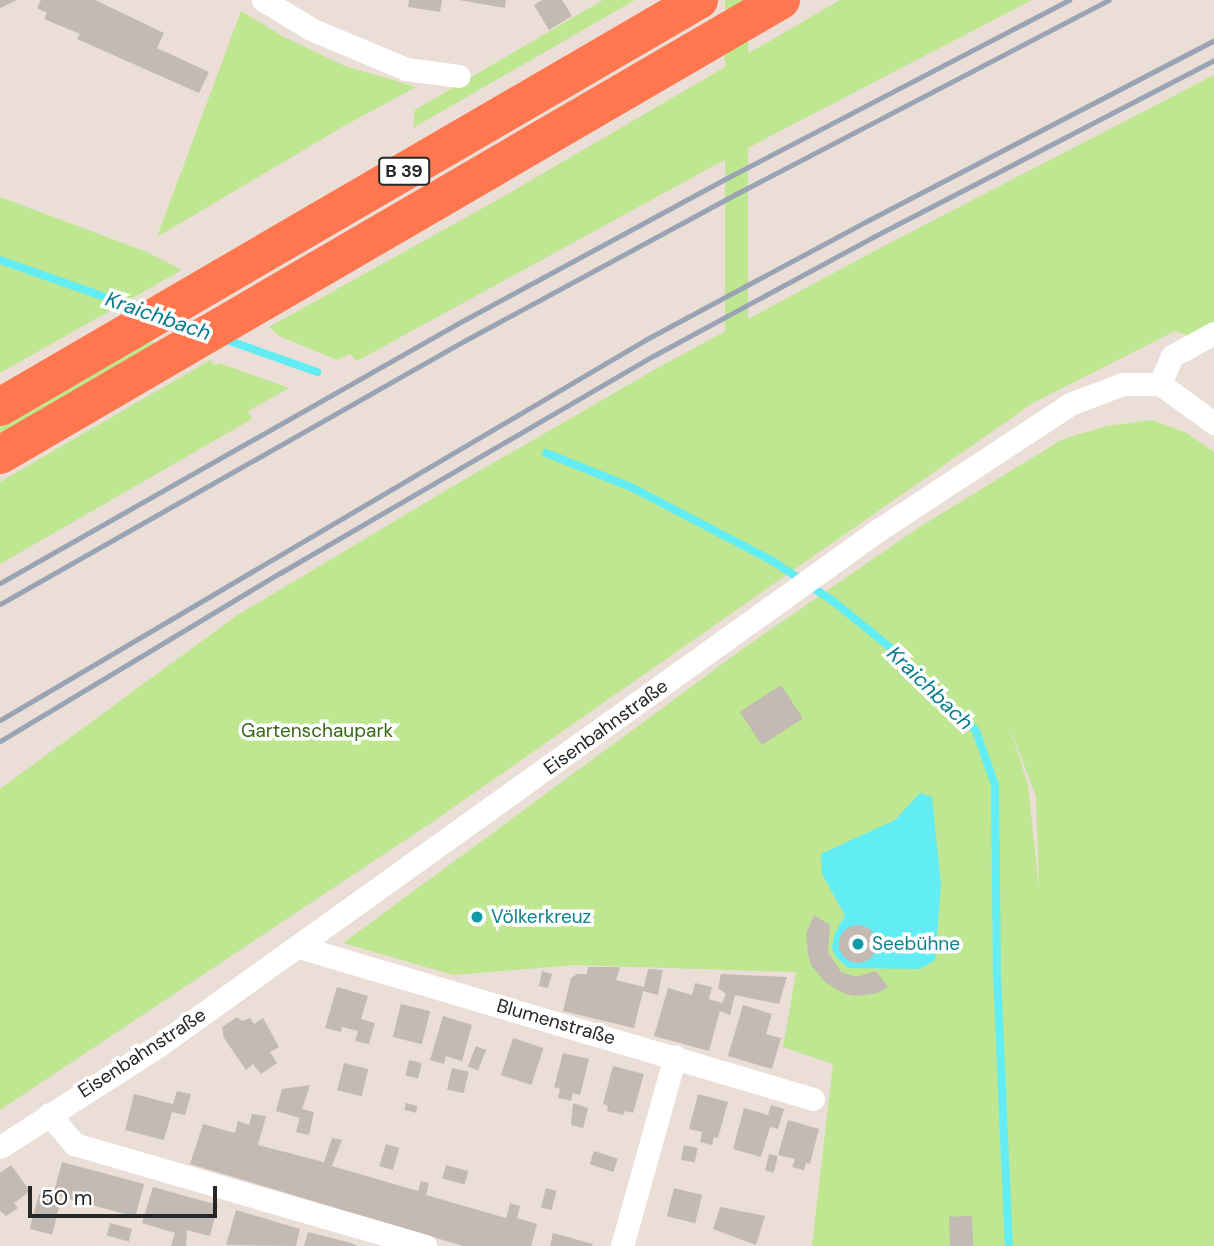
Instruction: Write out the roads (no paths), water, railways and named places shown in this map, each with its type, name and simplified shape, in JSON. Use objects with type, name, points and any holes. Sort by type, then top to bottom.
[{"type":"highway","name":"B 39","points":[[0,407],[699,0]]},
{"type":"highway","name":"B 39","points":[[0,456],[781,0]]},
{"type":"street","points":[[263,0],[311,29],[406,69],[459,76]]},
{"type":"street","points":[[1214,333],[1171,356],[1160,384],[1214,423]]},
{"type":"street","name":"Eisenbahnstraße","points":[[0,1147],[158,1046],[838,560],[1070,404],[1123,384],[1160,384]]},
{"type":"street","name":"Blumenstraße","points":[[299,947],[675,1056],[813,1099]]},
{"type":"street","points":[[622,1246],[675,1056]]},
{"type":"street","points":[[49,1114],[74,1144],[425,1246]]},
{"type":"water","points":[[920,793],[932,797],[941,885],[935,960],[920,969],[848,968],[836,957],[832,948],[834,935],[845,915],[822,874],[821,854],[895,820]]},
{"type":"waterway","name":"Kraichbach","points":[[0,260],[142,310]]},
{"type":"waterway","name":"Kraichbach","points":[[224,339],[317,372]]},
{"type":"waterway","name":"Kraichbach","points":[[546,453],[633,488],[771,560],[833,601],[892,649],[976,731],[995,785],[997,975],[1009,1246]]},
{"type":"railway","points":[[0,583],[455,325],[727,178],[1069,0]]},
{"type":"railway","points":[[0,604],[464,341],[736,194],[1108,0]]},
{"type":"railway","points":[[0,720],[645,340],[1214,40]]},
{"type":"railway","points":[[0,741],[280,573],[653,356],[873,237],[1214,60]]},
{"type":"place","name":"Völkerkreuz","points":[[477,917]]},
{"type":"place","name":"Seebühne","points":[[858,944]]},
{"type":"park label","name":"Gartenschaupark","points":[[317,731]]}]
